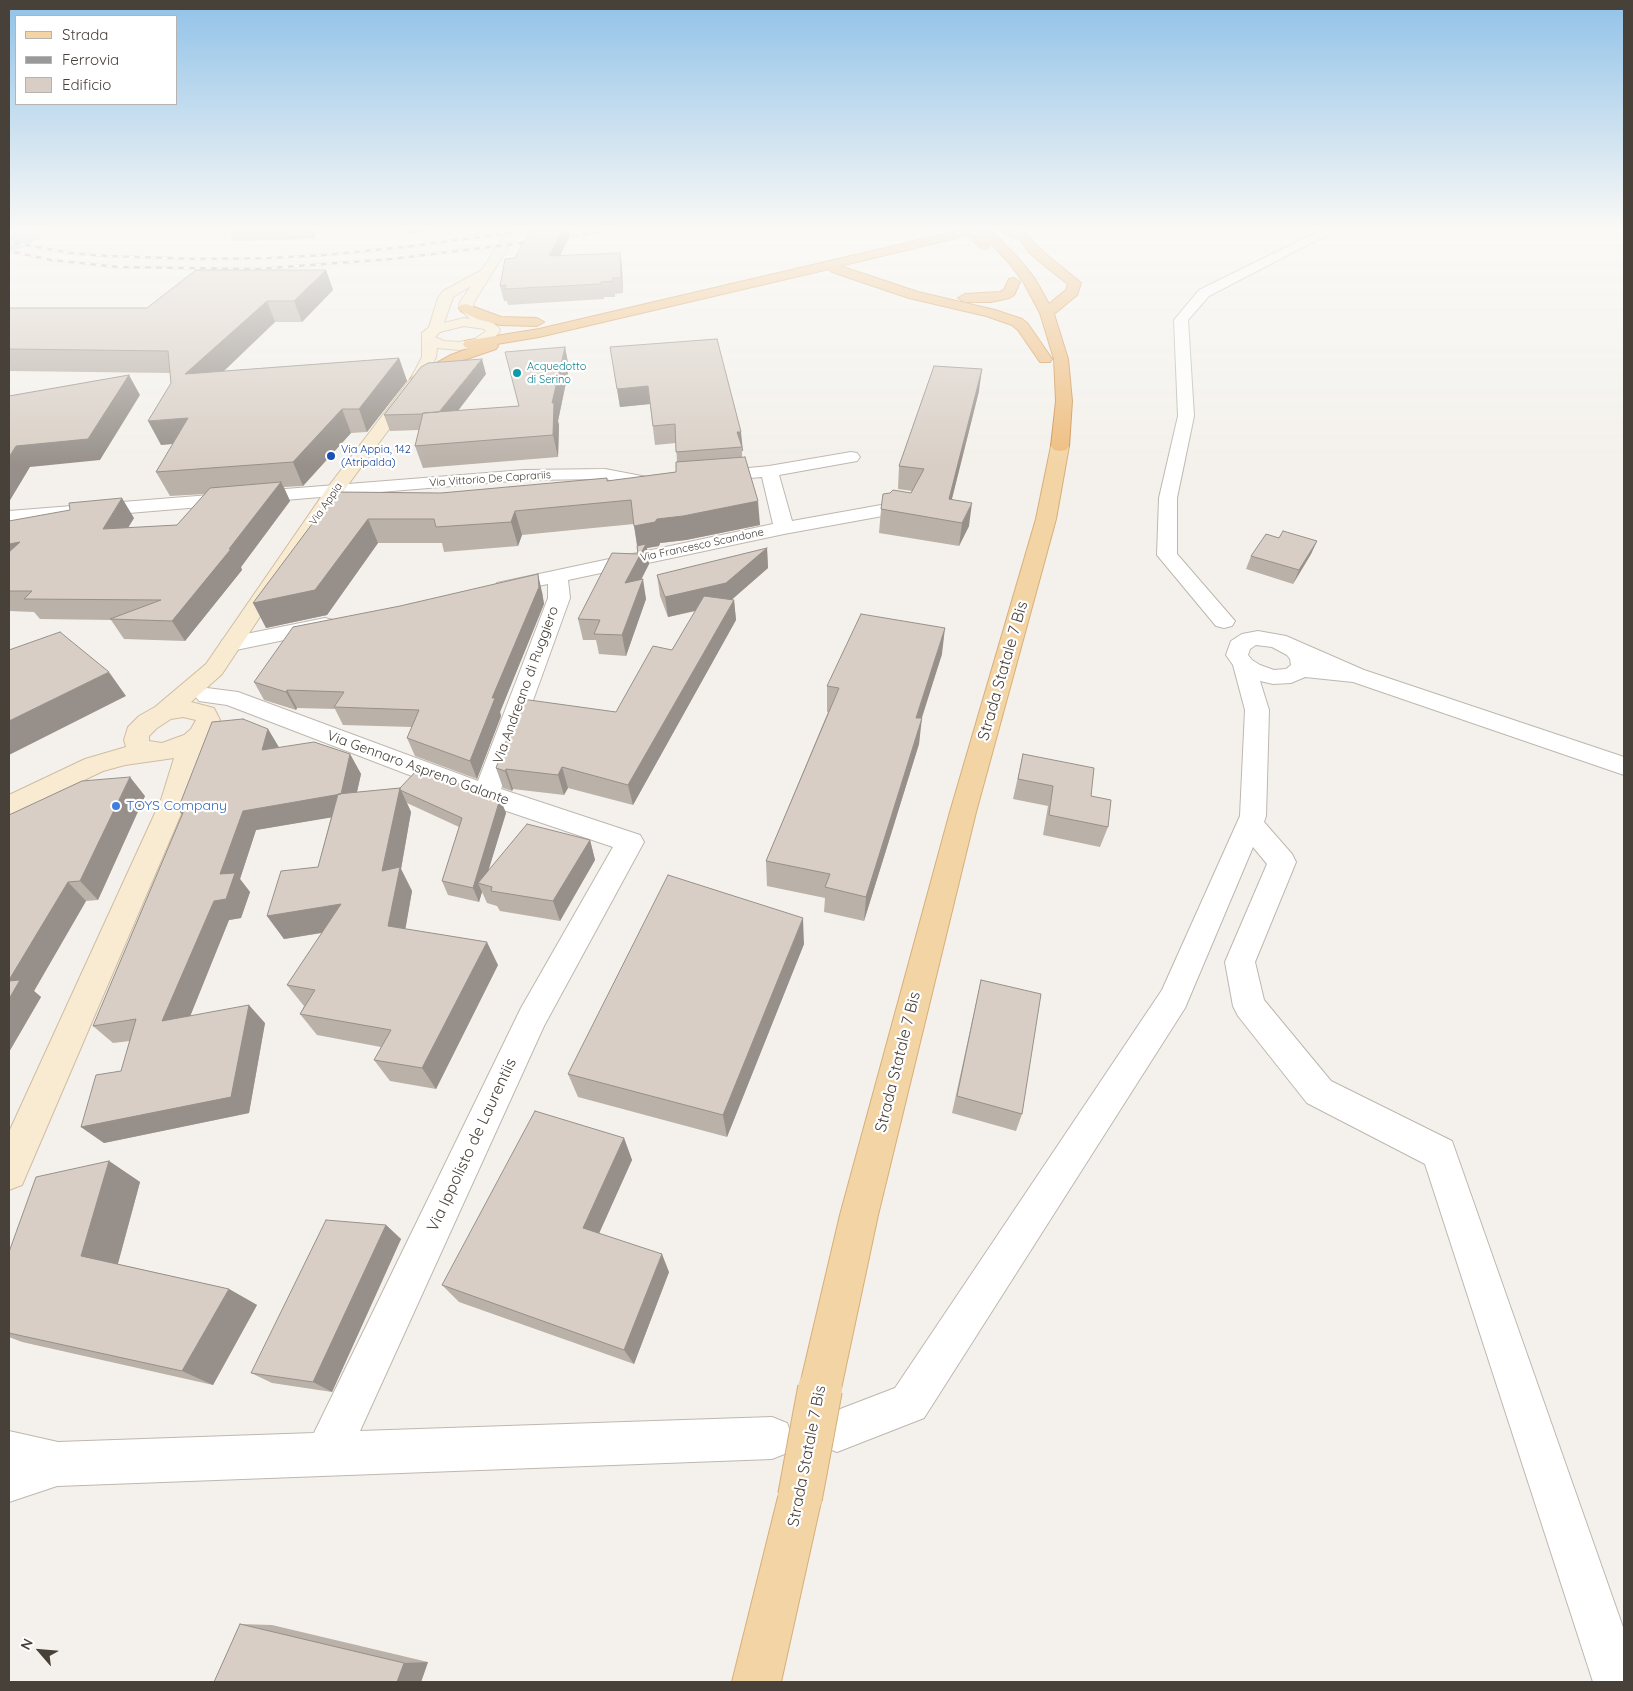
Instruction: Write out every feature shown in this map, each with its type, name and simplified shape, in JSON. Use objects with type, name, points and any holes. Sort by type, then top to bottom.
[{"type":"highway","points":[[468,309],[482,316],[511,322],[541,322],[570,318]]},
{"type":"highway","points":[[485,324],[534,326],[610,309]]},
{"type":"highway","points":[[468,345],[539,333],[640,309]]},
{"type":"highway","points":[[971,309],[1017,322],[1023,327],[1045,358]]},
{"type":"highway","points":[[1045,309],[1061,359],[1064,401],[1060,446]]},
{"type":"highway","points":[[1047,313],[1052,309]]},
{"type":"highway","points":[[1030,313],[1045,358],[1054,399],[1060,446]]},
{"type":"highway","points":[[422,373],[456,358],[514,338]]},
{"type":"main road","name":"Strada Statale 7 Bis","points":[[756,1682],[800,1497],[820,1389],[859,1215],[963,812],[1046,519],[1060,446]]},
{"type":"street","name":"Via Appia","points":[[422,373],[431,350],[432,335],[440,309]]},
{"type":"street","points":[[467,309],[485,324]]},
{"type":"street","points":[[837,1431],[909,1403],[1174,998],[1253,816],[1257,710],[1240,658],[1224,621],[1167,555],[1168,498],[1186,416],[1181,320],[1190,309]]},
{"type":"street","points":[[432,335],[464,322],[485,324]]},
{"type":"street","name":"Via Appia","points":[[159,752],[148,722],[164,713],[214,669],[330,497],[422,373],[438,358],[480,342],[492,334],[491,327],[485,324]]},
{"type":"street","name":"Via Appia","points":[[432,335],[441,345],[468,345]]},
{"type":"street","points":[[694,478],[769,471],[851,457]]},
{"type":"street","points":[[769,471],[784,528]]},
{"type":"street","name":"Via Vittorio De Caprariis","points":[[9,518],[202,500],[330,497],[468,486],[502,494],[665,480]]},
{"type":"street","name":"Via Francesco Scandone","points":[[481,592],[784,528],[881,511]]},
{"type":"street","name":"Via Andreano di Ruggiero","points":[[486,794],[559,598],[558,576]]},
{"type":"street","points":[[231,644],[346,620]]},
{"type":"street","points":[[1224,621],[1287,645],[1293,666]]},
{"type":"street","points":[[1268,639],[1250,639],[1239,646],[1240,658],[1262,675],[1293,666],[1356,674],[1624,766]]},
{"type":"street","points":[[1257,710],[1293,666]]},
{"type":"street","name":"Via Appia","points":[[203,703],[214,669]]},
{"type":"street","name":"Via Gennaro Aspreno Galante","points":[[203,703],[230,698],[486,794],[630,842]]},
{"type":"street","points":[[9,806],[94,765],[124,756],[159,752],[193,741],[201,734],[208,720],[203,703],[164,713]]},
{"type":"street","points":[[9,1172],[174,800],[159,752]]},
{"type":"street","points":[[1250,824],[1282,862],[1240,962],[1249,1006],[1319,1092],[1439,1152],[1618,1682]]},
{"type":"street","name":"Via Ippolisto de Laurentiis","points":[[327,1454],[532,1018],[630,842]]},
{"type":"street","points":[[9,1453],[58,1464],[772,1438]]},
{"type":"street","points":[[9,1480],[58,1464]]},
{"type":"building","points":[[9,309],[258,309],[185,374],[399,358],[359,409],[342,409],[293,462],[156,472],[188,418],[148,421],[171,383],[168,351],[9,349]]},
{"type":"building","points":[[717,339],[741,432],[737,432],[742,447],[676,452],[675,424],[653,426],[648,386],[617,389],[610,347]]},
{"type":"building","points":[[565,347],[552,403],[554,403],[553,435],[415,446],[423,413],[519,406],[505,352]]},
{"type":"building","points":[[482,359],[439,412],[384,415],[421,367],[428,363]]},
{"type":"building","points":[[934,366],[982,369],[949,499],[972,503],[962,523],[881,509],[883,494],[890,493],[893,490],[911,493],[924,469],[899,466]]},
{"type":"building","points":[[129,375],[88,439],[16,446],[9,457],[9,396]]},
{"type":"building","points":[[745,457],[758,501],[683,516],[657,519],[655,522],[634,526],[631,500],[515,511],[511,522],[436,527],[434,519],[368,519],[315,590],[253,603],[336,492],[441,493],[607,478],[607,481],[676,472],[676,462]]},
{"type":"building","points":[[281,482],[229,549],[231,549],[172,621],[110,619],[161,600],[24,599],[32,591],[9,591],[9,552],[20,542],[9,544],[9,521],[70,510],[69,503],[122,498],[103,529],[177,525],[210,488]]},
{"type":"building","points":[[1283,531],[1317,541],[1299,570],[1251,556],[1266,534],[1279,538]]},
{"type":"building","points":[[646,544],[625,583],[643,579],[622,635],[594,634],[600,620],[578,619],[612,553],[638,554],[637,546]]},
{"type":"building","points":[[767,548],[726,583],[665,597],[657,575]]},
{"type":"building","points":[[538,574],[539,587],[492,698],[495,698],[470,761],[407,738],[419,710],[334,707],[344,692],[287,690],[286,692],[254,682],[293,627],[400,606]]},
{"type":"building","points":[[704,596],[734,600],[628,785],[562,767],[558,775],[506,769],[505,771],[496,768],[522,699],[616,712],[653,646],[672,650]]},
{"type":"building","points":[[861,614],[945,628],[916,718],[922,718],[866,897],[825,887],[830,874],[766,861],[839,688],[827,686]]},
{"type":"building","points":[[60,632],[109,672],[9,721],[9,650]]},
{"type":"building","points":[[243,719],[268,729],[262,750],[314,742],[350,754],[341,794],[243,811],[220,874],[235,873],[226,899],[214,901],[162,1021],[249,1005],[231,1097],[81,1127],[96,1075],[121,1071],[136,1019],[93,1026],[185,808],[178,809],[212,722]]},
{"type":"building","points":[[1023,754],[1094,768],[1091,796],[1111,800],[1108,827],[1049,815],[1053,786],[1018,779]]},
{"type":"building","points":[[418,769],[500,799],[473,888],[442,881],[462,818],[400,790]]},
{"type":"building","points":[[130,777],[80,881],[68,882],[9,980],[9,815],[82,781]]},
{"type":"building","points":[[400,788],[382,871],[400,867],[388,926],[487,942],[422,1068],[374,1060],[391,1030],[300,1014],[315,990],[287,985],[341,904],[267,916],[281,871],[318,867],[338,794]]},
{"type":"building","points":[[527,824],[590,840],[553,901],[491,891],[492,887],[478,883]]},
{"type":"building","points":[[668,875],[803,918],[723,1115],[568,1074]]},
{"type":"building","points":[[20,980],[9,999],[9,981]]},
{"type":"building","points":[[981,980],[1041,994],[1022,1114],[957,1096]]},
{"type":"building","points":[[535,1111],[624,1138],[583,1228],[662,1254],[624,1350],[442,1285]]},
{"type":"building","points":[[109,1161],[81,1256],[229,1289],[182,1371],[9,1333],[9,1252],[36,1177]]},
{"type":"building","points":[[326,1220],[386,1225],[313,1382],[251,1373]]},
{"type":"building","points":[[240,1624],[404,1663],[397,1682],[214,1682]]},
{"type":"place","name":"Acquedotto di Serino","points":[[517,373]]},
{"type":"place","name":"Via Appia, 142 (Atripalda)","points":[[331,456]]},
{"type":"place","name":"TOYS Company","points":[[116,806]]}]
